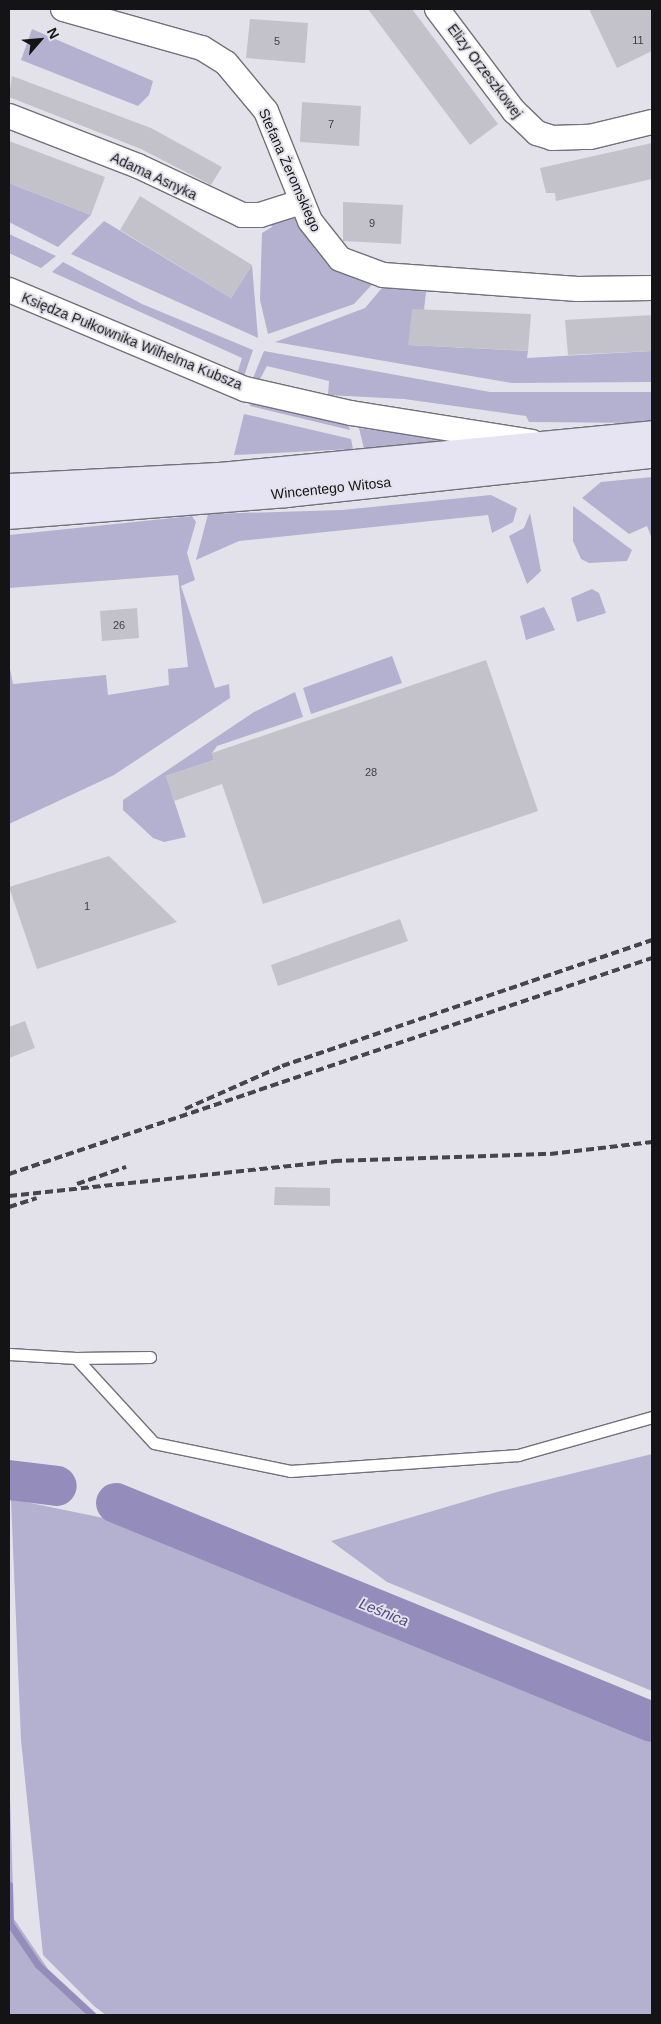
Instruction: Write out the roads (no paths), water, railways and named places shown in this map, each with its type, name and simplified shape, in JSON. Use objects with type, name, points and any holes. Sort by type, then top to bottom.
[{"type":"main road","name":"Wincentego Witosa","points":[[9,488],[219,477],[652,435]]},
{"type":"main road","name":"Wincentego Witosa","points":[[9,515],[286,493],[652,454]]},
{"type":"street","name":"Stefana Żeromskiego","points":[[63,9],[202,48],[226,63],[266,111],[301,202],[323,243],[340,259],[384,274],[577,289],[652,288]]},
{"type":"street","name":"Elizy Orzeszkowej","points":[[437,9],[514,110],[537,132],[552,138],[590,137],[652,122]]},
{"type":"street","name":"Adama Asnyka","points":[[9,116],[138,166],[242,215],[260,215],[301,202]]},
{"type":"street","name":"Księdza Pułkownika Wilhelma Kubsza","points":[[9,290],[217,378],[351,413],[550,445]]},
{"type":"lane","points":[[9,1354],[76,1358],[150,1357]]},
{"type":"lane","points":[[76,1358],[154,1443],[290,1471],[518,1456],[652,1417]]},
{"type":"waterway","name":"Leśnica","points":[[9,1480],[57,1486]]},
{"type":"waterway","name":"Leśnica","points":[[116,1503],[652,1722]]},
{"type":"waterway","points":[[9,1885],[10,1924],[38,1965],[92,2015]]},
{"type":"railway","points":[[185,1109],[282,1066],[652,940]]},
{"type":"railway","points":[[9,1174],[652,958]]},
{"type":"railway","points":[[9,1196],[334,1161],[550,1154],[652,1142]]},
{"type":"railway","points":[[77,1184],[126,1167]]},
{"type":"railway","points":[[9,1207],[37,1198]]}]
